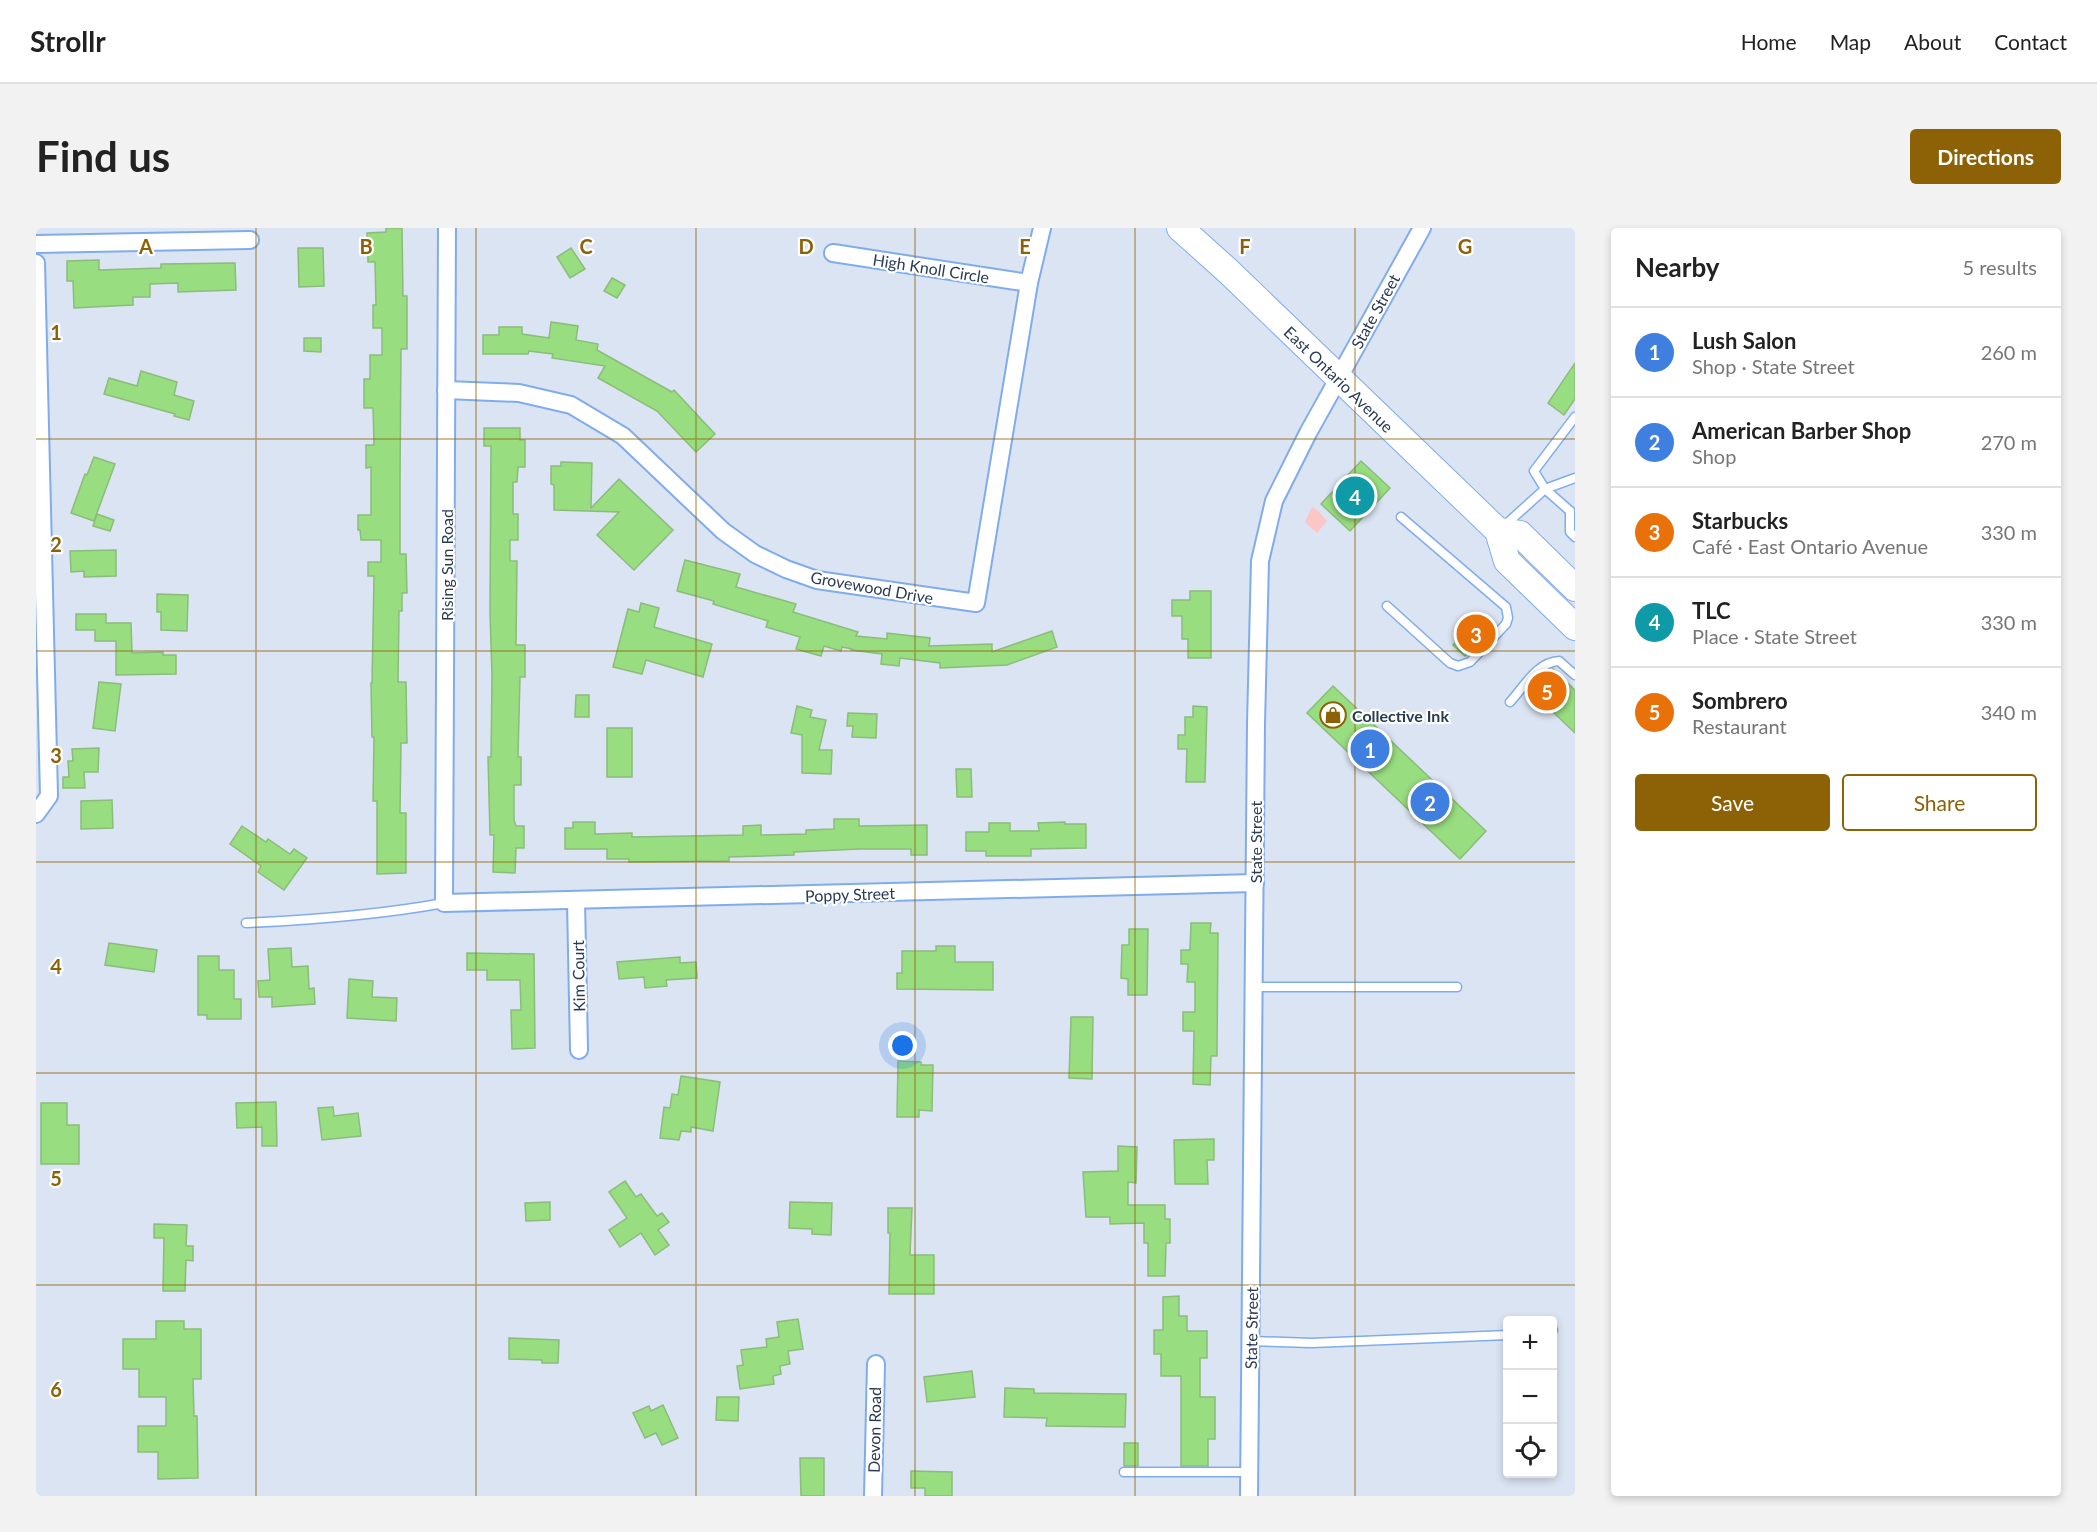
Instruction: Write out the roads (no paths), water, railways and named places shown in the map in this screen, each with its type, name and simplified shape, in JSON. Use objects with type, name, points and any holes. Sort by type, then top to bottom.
[{"type":"main road","name":"East Ontario Avenue","points":[[1180,228],[1228,271],[1498,531],[1507,561],[1564,606],[1575,627]]},
{"type":"main road","name":"East Ontario Avenue","points":[[1498,531],[1520,534],[1575,588]]},
{"type":"street","name":"Rising Sun Road","points":[[444,903],[447,228]]},
{"type":"street","name":"Grovewood Drive","points":[[446,390],[519,393],[571,405],[623,436],[723,531],[755,554],[786,569],[817,580],[976,603],[1029,284],[1042,228]]},
{"type":"street","name":"State Street","points":[[1249,1496],[1256,724],[1260,561],[1274,501],[1337,378],[1422,228]]},
{"type":"street","points":[[36,244],[250,240]]},
{"type":"street","name":"High Knoll Circle","points":[[833,253],[1029,284]]},
{"type":"street","points":[[36,263],[49,796],[36,814]]},
{"type":"street","name":"Poppy Street","points":[[444,903],[1255,883]]},
{"type":"street","name":"Kim Court","points":[[576,901],[579,1050]]},
{"type":"street","name":"Devon Road","points":[[873,1496],[876,1364]]},
{"type":"lane","points":[[1575,417],[1534,471],[1545,489],[1573,509],[1570,532],[1575,537]]},
{"type":"lane","points":[[1498,531],[1545,489],[1575,478]]},
{"type":"lane","points":[[1387,606],[1450,663],[1458,666],[1466,665],[1506,624],[1508,618],[1506,606],[1401,517]]},
{"type":"lane","points":[[1510,702],[1541,666],[1551,661],[1559,661],[1575,675]]},
{"type":"lane","points":[[246,923],[288,921],[444,903]]},
{"type":"lane","points":[[1254,987],[1457,987]]},
{"type":"lane","points":[[1251,1341],[1312,1343],[1503,1335]]},
{"type":"lane","points":[[1124,1472],[1250,1472]]},
{"type":"place","name":"TLC","points":[[1355,496]]},
{"type":"place","name":"Starbucks","points":[[1476,634]]},
{"type":"place","name":"Sombrero","points":[[1547,691]]},
{"type":"place","name":"Collective Ink","points":[[1333,715]]},
{"type":"place","name":"Lush Salon","points":[[1370,749]]},
{"type":"place","name":"American Barber Shop","points":[[1430,802]]}]
